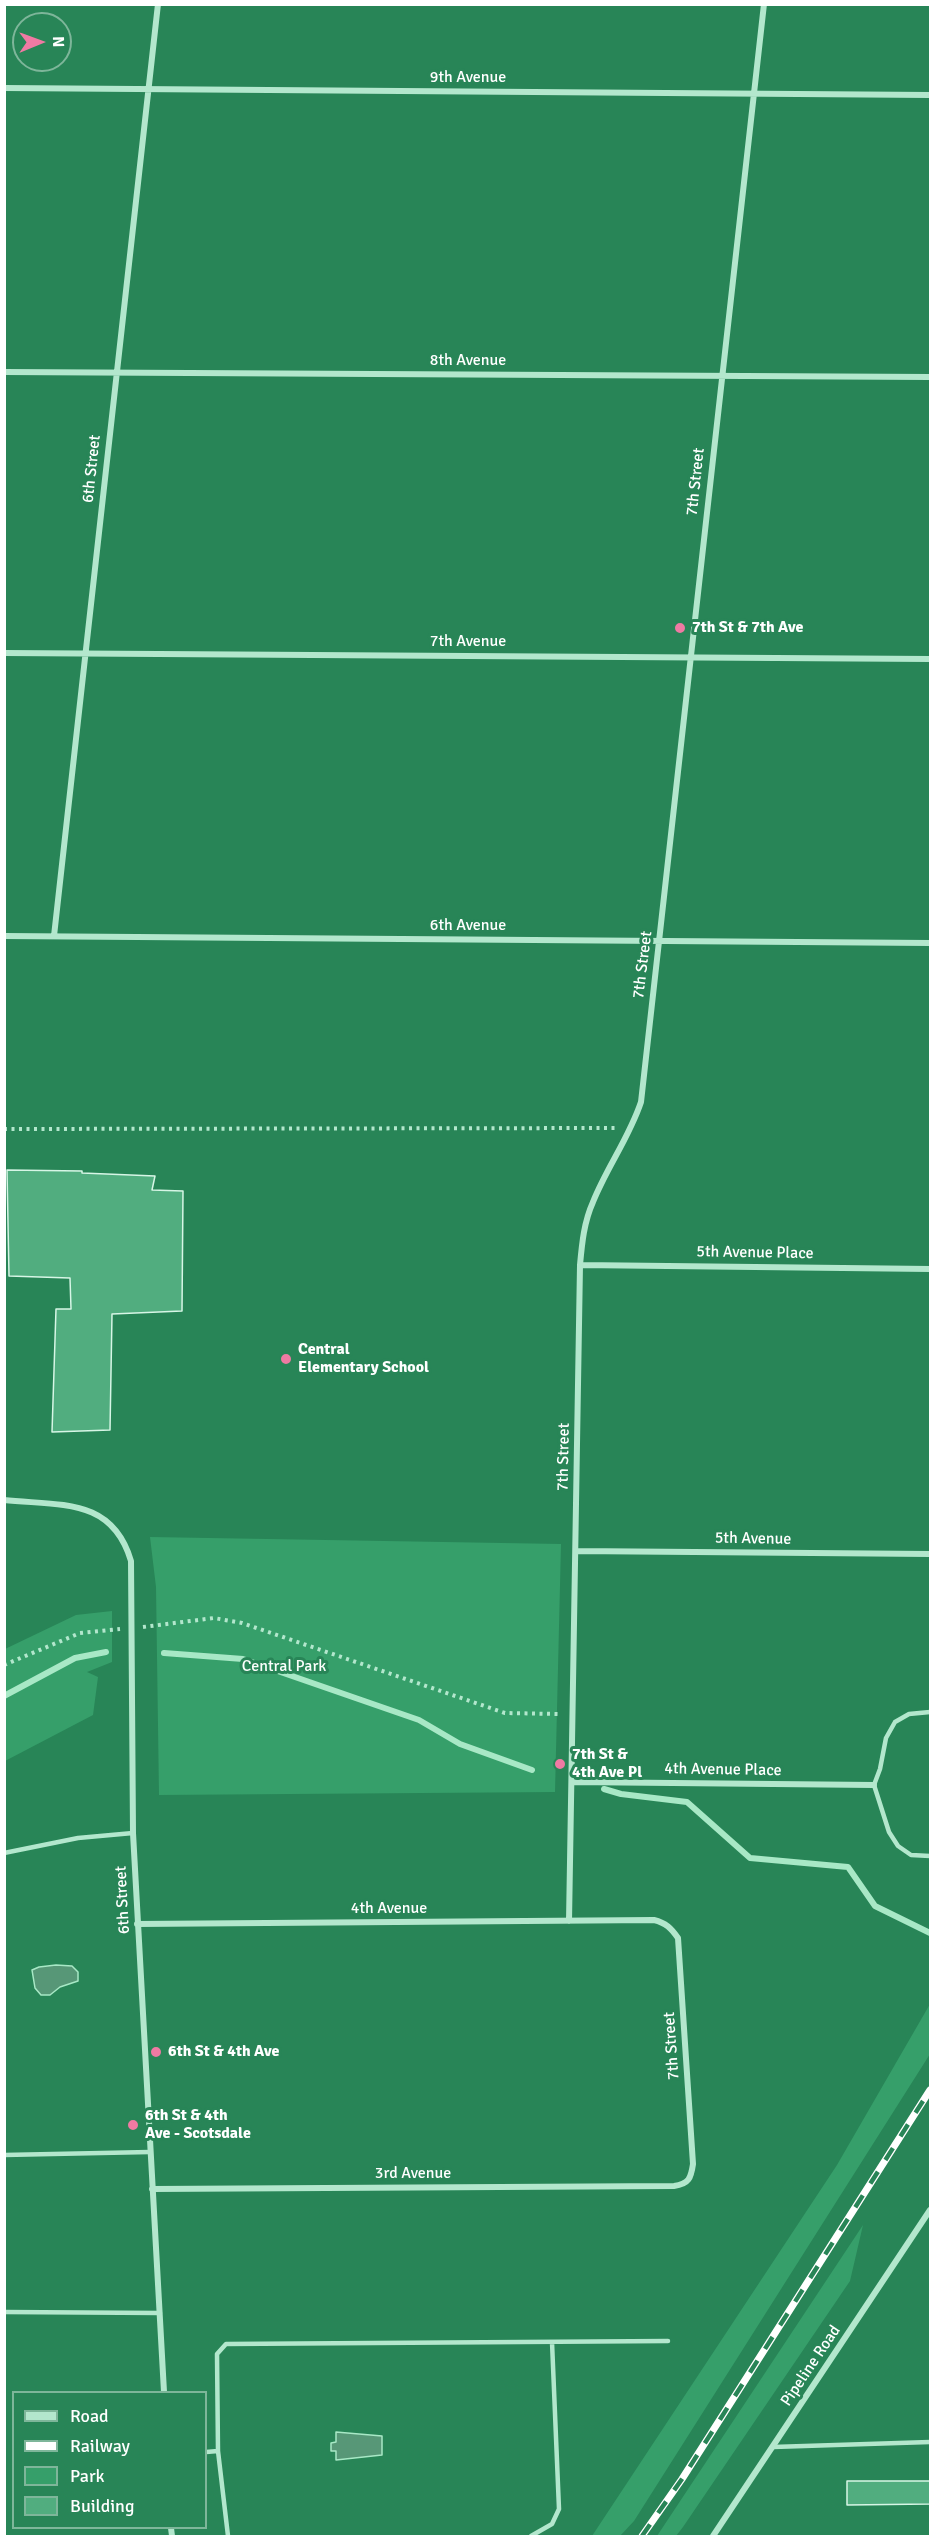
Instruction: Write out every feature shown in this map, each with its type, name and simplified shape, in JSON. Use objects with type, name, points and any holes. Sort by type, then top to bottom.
[{"type":"street","name":"6th Street","points":[[54,936],[158,4]]},
{"type":"street","name":"7th Street","points":[[569,1921],[580,1265],[583,1234],[592,1203],[632,1128],[641,1102],[764,4]]},
{"type":"street","name":"9th Avenue","points":[[4,88],[930,95]]},
{"type":"street","name":"8th Avenue","points":[[4,372],[930,378]]},
{"type":"street","name":"7th Avenue","points":[[4,653],[930,659]]},
{"type":"street","name":"6th Avenue","points":[[4,936],[930,944]]},
{"type":"street","name":"5th Avenue Place","points":[[580,1265],[930,1269]]},
{"type":"street","name":"6th Street","points":[[4,1500],[88,1510],[104,1518],[116,1528],[126,1544],[131,1561],[133,1833],[165,2391]]},
{"type":"street","name":"5th Avenue","points":[[576,1551],[930,1554]]},
{"type":"street","name":"4th Avenue Place","points":[[572,1782],[874,1785]]},
{"type":"street","name":"7th Street","points":[[640,1920],[664,1922],[672,1928],[678,1938],[693,2164],[692,2177],[688,2182],[674,2186]]},
{"type":"street","name":"4th Avenue","points":[[137,1924],[640,1920]]},
{"type":"street","name":"3rd Avenue","points":[[152,2189],[674,2186]]},
{"type":"street","name":"Pipeline Road","points":[[713,2536],[929,2213]]},
{"type":"lane","points":[[930,1712],[909,1714],[895,1722],[886,1738],[880,1769],[874,1785],[885,1824],[898,1846],[911,1855],[930,1856]]},
{"type":"lane","points":[[4,1853],[78,1838],[133,1833]]},
{"type":"lane","points":[[4,2155],[150,2152]]},
{"type":"lane","points":[[4,2312],[160,2313]]},
{"type":"lane","points":[[228,2536],[218,2451],[217,2354],[226,2344],[668,2341]]},
{"type":"lane","points":[[531,2536],[552,2524],[559,2509],[552,2342]]},
{"type":"lane","points":[[773,2447],[930,2442]]},
{"type":"lane","points":[[207,2452],[218,2451]]},
{"type":"path","points":[[4,1129],[632,1128]]},
{"type":"path","points":[[4,1665],[80,1633],[214,1618],[242,1623],[505,1713],[573,1714]]},
{"type":"green space","name":"Central Park","points":[[150,1537],[561,1544],[555,1792],[159,1795],[156,1587]]},
{"type":"green space","points":[[112,1611],[112,1662],[87,1672],[98,1677],[93,1715],[5,1761],[5,1649],[76,1615]]},
{"type":"green space","points":[[930,2004],[930,2054],[634,2521],[620,2536],[592,2536],[837,2165]]},
{"type":"green space","points":[[863,2225],[850,2281],[683,2527],[676,2536],[657,2536]]},
{"type":"shaded area","points":[[56,1965],[72,1966],[78,1972],[78,1981],[60,1987],[50,1995],[41,1995],[35,1988],[32,1970]]},
{"type":"shaded area","points":[[336,2432],[382,2436],[382,2455],[336,2460],[336,2451],[331,2451],[331,2443],[336,2442]]},
{"type":"building","points":[[7,1170],[82,1171],[82,1173],[155,1176],[152,1190],[183,1191],[182,1311],[112,1314],[110,1430],[52,1432],[56,1309],[71,1309],[70,1278],[9,1276]]},
{"type":"building","points":[[847,2481],[930,2481],[930,2504],[847,2505]]},
{"type":"waterway","points":[[4,1696],[75,1658],[106,1652]]},
{"type":"waterway","points":[[164,1653],[243,1659],[419,1720],[460,1744],[532,1770]]},
{"type":"waterway","points":[[604,1789],[621,1794],[687,1802],[750,1858],[848,1867],[875,1906],[930,1933]]},
{"type":"railway","points":[[642,2536],[682,2479],[930,2090]]},
{"type":"place","name":"7th St & 7th Ave","points":[[680,628]]},
{"type":"place","name":"Central Elementary School","points":[[286,1359]]},
{"type":"place","name":"7th St & 4th Ave Pl","points":[[560,1764]]},
{"type":"place","name":"6th St & 4th Ave","points":[[156,2052]]},
{"type":"place","name":"6th St & 4th Ave - Scotsdale","points":[[133,2125]]}]
